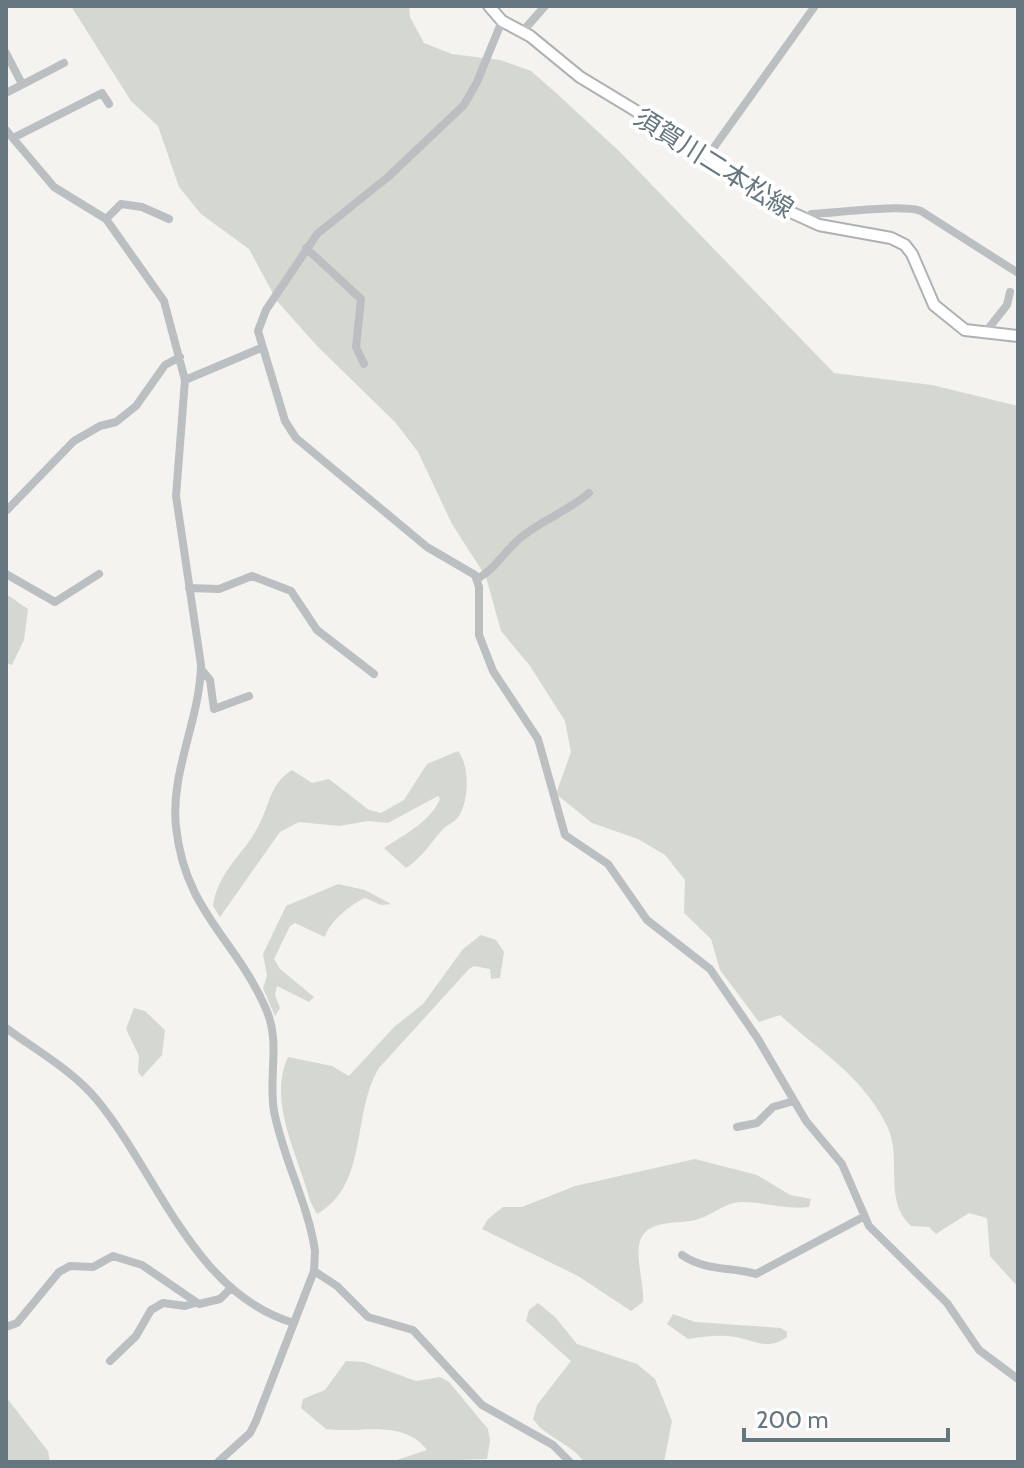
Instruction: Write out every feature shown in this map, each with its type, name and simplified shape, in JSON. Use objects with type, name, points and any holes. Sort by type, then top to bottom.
[{"type":"main road","name":"須賀川二本松線","points":[[489,6],[502,21],[523,31],[580,77],[707,157],[755,193],[805,219],[891,238],[905,245],[934,305],[965,330],[1018,336]]},
{"type":"street","points":[[523,31],[545,6]]},
{"type":"street","points":[[707,157],[815,6]]},
{"type":"street","points":[[502,21],[464,105],[306,248],[262,318],[258,331],[261,348],[276,384],[285,421],[296,438],[427,547],[469,570],[477,579],[479,635],[493,671],[538,739],[565,835],[608,864],[647,920],[710,969],[758,1039],[806,1121],[842,1164],[863,1217],[947,1303],[973,1344],[1018,1379]]},
{"type":"street","points":[[6,53],[22,84]]},
{"type":"street","points":[[6,93],[64,63]]},
{"type":"street","points":[[13,138],[102,93],[109,104]]},
{"type":"street","points":[[6,130],[54,187],[106,219],[159,291],[185,380],[176,496],[201,669],[200,691],[175,801],[181,858],[193,895],[270,1020],[275,1051],[275,1114],[314,1239],[314,1271],[250,1433],[218,1462]]},
{"type":"street","points":[[106,219],[121,204],[142,207],[169,219]]},
{"type":"street","points":[[805,219],[811,214],[858,213],[907,206],[921,211],[1018,273]]},
{"type":"street","points":[[306,248],[361,299],[356,347],[364,364]]},
{"type":"street","points":[[984,334],[1007,305],[1010,292]]},
{"type":"street","points":[[185,380],[261,348]]},
{"type":"street","points":[[6,511],[74,441],[100,426],[116,422],[136,406],[165,365],[180,357]]},
{"type":"street","points":[[477,579],[498,564],[522,536],[570,509],[589,493]]},
{"type":"street","points":[[6,574],[55,602],[99,574]]},
{"type":"street","points":[[189,588],[219,589],[252,576],[288,589],[300,599],[317,630],[374,674]]},
{"type":"street","points":[[201,669],[210,680],[214,709],[249,696]]},
{"type":"street","points":[[6,1028],[54,1061],[92,1094],[199,1253],[231,1288],[270,1314],[294,1323]]},
{"type":"street","points":[[737,1127],[757,1123],[773,1107],[794,1101]]},
{"type":"street","points":[[682,1255],[716,1269],[745,1270],[756,1274],[863,1217]]},
{"type":"street","points":[[6,1327],[17,1323],[59,1272],[70,1266],[93,1267],[113,1256],[142,1265],[195,1303]]},
{"type":"street","points":[[314,1271],[337,1286],[368,1317],[413,1330],[482,1405],[553,1445],[570,1462]]},
{"type":"street","points":[[110,1361],[136,1336],[151,1310],[163,1303],[189,1306],[220,1299],[231,1288]]},
{"type":"shaded area","points":[[71,6],[409,6],[410,17],[424,43],[452,54],[500,60],[531,71],[619,151],[834,373],[932,385],[1018,406],[1018,1287],[990,1256],[987,1218],[969,1213],[936,1234],[929,1227],[911,1226],[898,1204],[892,1140],[878,1109],[840,1066],[780,1015],[759,1022],[720,970],[711,939],[684,913],[685,880],[665,855],[638,839],[592,823],[556,794],[571,752],[565,721],[530,666],[501,631],[486,577],[452,524],[418,452],[395,422],[318,347],[277,301],[249,249],[201,214],[179,187],[158,126],[131,101]]},
{"type":"shaded area","points":[[6,594],[28,609],[24,640],[12,665],[6,663]]},
{"type":"shaded area","points":[[458,751],[466,774],[462,809],[458,818],[444,828],[412,864],[406,868],[384,848],[430,815],[440,799],[438,796],[388,823],[368,821],[339,826],[299,822],[280,832],[220,917],[213,906],[220,882],[254,834],[275,787],[292,770],[312,783],[329,779],[369,810],[381,813],[404,800],[427,764]]},
{"type":"shaded area","points":[[338,884],[365,890],[391,904],[381,905],[365,898],[359,901],[336,920],[325,937],[295,923],[290,926],[274,959],[280,969],[314,997],[309,1002],[277,986],[275,995],[280,1008],[275,1016],[263,988],[267,976],[263,954],[286,906]]},
{"type":"shaded area","points":[[481,935],[496,940],[504,952],[500,978],[491,979],[490,969],[474,966],[469,969],[379,1068],[370,1086],[345,1185],[333,1201],[317,1214],[310,1201],[283,1111],[282,1075],[288,1057],[332,1066],[349,1076],[394,1027],[423,1004],[463,949]]},
{"type":"shaded area","points":[[134,1008],[145,1011],[165,1030],[162,1055],[142,1077],[138,1072],[139,1056],[126,1029]]},
{"type":"shaded area","points":[[695,1159],[757,1175],[790,1195],[811,1199],[809,1207],[735,1203],[701,1218],[667,1223],[647,1230],[639,1249],[643,1302],[631,1311],[578,1276],[482,1229],[488,1219],[503,1207],[522,1207],[575,1186]]},
{"type":"shaded area","points":[[538,1303],[555,1317],[577,1344],[637,1364],[655,1379],[672,1421],[664,1462],[584,1462],[533,1419],[537,1405],[571,1361],[526,1321],[529,1310]]},
{"type":"shaded area","points":[[673,1314],[695,1322],[781,1328],[787,1332],[787,1337],[772,1344],[727,1336],[688,1339],[667,1324]]},
{"type":"shaded area","points":[[346,1361],[364,1362],[416,1381],[440,1377],[449,1382],[488,1429],[487,1459],[391,1462],[427,1450],[417,1440],[393,1431],[326,1429],[301,1408],[303,1399],[325,1390]]},
{"type":"shaded area","points":[[6,1397],[48,1451],[50,1462],[6,1462]]}]
